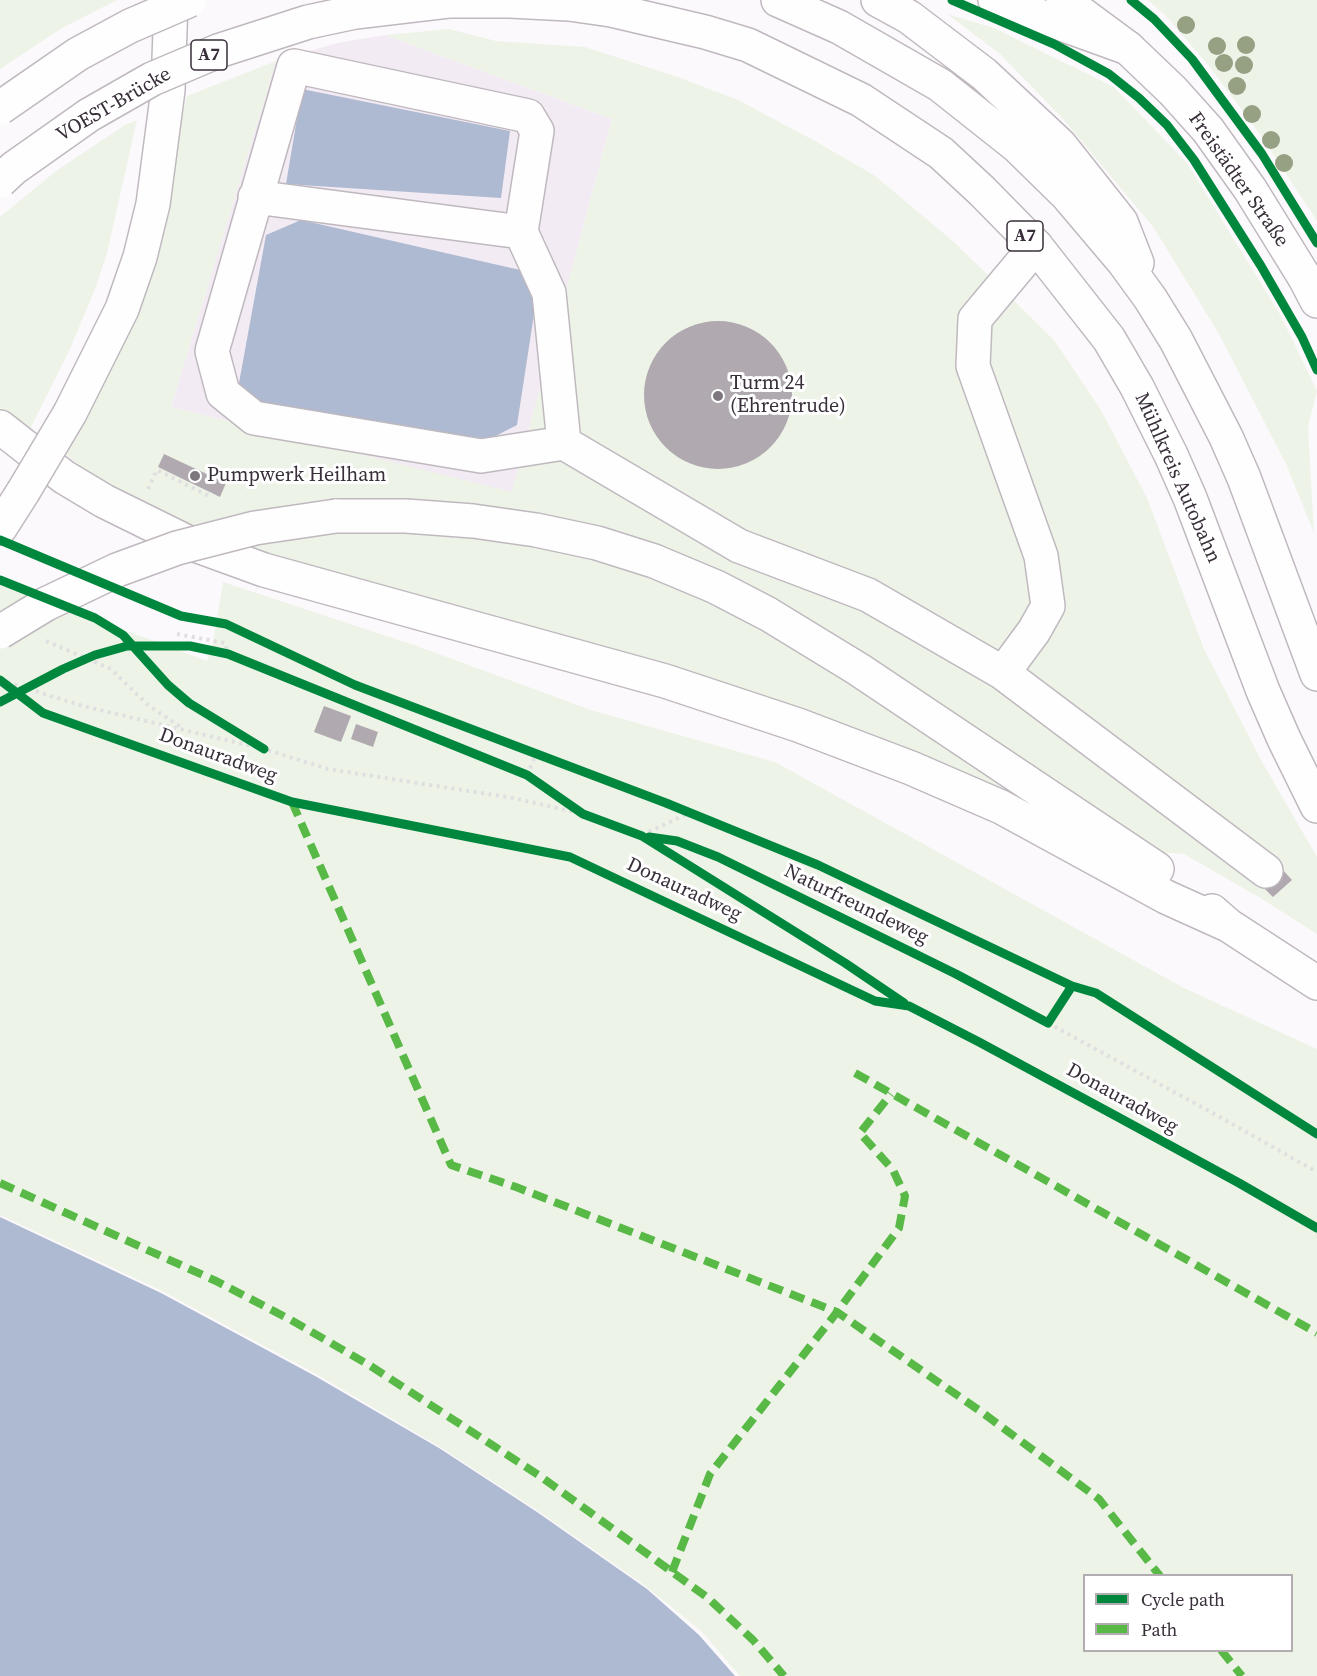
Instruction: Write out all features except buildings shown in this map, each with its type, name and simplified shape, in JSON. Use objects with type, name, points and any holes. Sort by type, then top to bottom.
[{"type":"main road","points":[[0,528],[70,413],[122,309],[140,257],[155,194],[168,90],[171,0]]},
{"type":"main road","points":[[171,36],[188,0]]},
{"type":"main road","points":[[0,108],[78,54],[130,26],[188,0]]},
{"type":"main road","points":[[778,0],[839,27],[940,85],[1017,146],[1094,225],[1150,298],[1196,377],[1244,478],[1317,674]]},
{"type":"main road","points":[[879,0],[909,18],[984,74],[1060,145],[1121,222],[1150,298]]},
{"type":"main road","points":[[995,0],[1128,48]]},
{"type":"main road","name":"Freistädter Straße","points":[[1064,0],[1128,48],[1173,91],[1208,130],[1250,189],[1305,278],[1317,302]]},
{"type":"main road","name":"VOEST-Brücke","points":[[0,181],[14,168],[89,114],[152,79],[218,51],[308,22],[355,12],[448,1]]},
{"type":"main road","name":"Mühlkreis Autobahn","points":[[448,1],[569,4],[611,10],[705,32],[748,45],[861,100],[941,153],[1036,246],[1109,339],[1147,406],[1190,498],[1276,720],[1317,806]]},
{"type":"main road","points":[[564,442],[549,292],[521,232],[537,131],[528,116],[294,66],[212,351],[223,393],[254,418],[481,456],[564,442],[739,546],[868,595],[1003,673],[1266,871]]},
{"type":"main road","points":[[255,197],[521,232]]},
{"type":"main road","points":[[1003,673],[1034,631],[1048,606],[1041,556],[973,366],[975,319],[1036,246]]},
{"type":"main road","points":[[0,427],[45,463],[81,487],[188,542],[264,570],[665,681],[798,725],[911,768],[1001,807],[1166,897],[1228,925]]},
{"type":"main road","points":[[0,632],[46,604],[117,570],[177,548],[255,528],[336,516],[406,516],[473,521],[536,530],[597,543],[654,561],[716,587],[768,614],[858,669],[1175,881],[1228,925],[1317,983]]},
{"type":"path","points":[[145,494],[157,470],[209,496],[210,492]]},
{"type":"path","points":[[95,618],[123,635],[168,685],[189,703],[264,749]]},
{"type":"path","points":[[166,634],[178,629],[225,643],[228,654]]},
{"type":"path","points":[[123,635],[134,634]]},
{"type":"path","points":[[43,640],[111,669],[148,705],[186,730]]},
{"type":"path","points":[[116,649],[127,646],[148,646]]},
{"type":"path","points":[[179,646],[228,654],[239,659]]},
{"type":"path","points":[[74,664],[106,652]]},
{"type":"path","points":[[0,680],[83,706],[264,749],[328,769],[513,798],[583,814],[642,836],[919,1011]]},
{"type":"path","points":[[0,680],[26,700]]},
{"type":"path","points":[[15,693],[34,683]]},
{"type":"path","points":[[425,733],[527,775],[583,814]]},
{"type":"path","points":[[526,750],[540,755],[527,775]]},
{"type":"path","points":[[674,806],[700,817]]},
{"type":"path","points":[[642,836],[689,813]]},
{"type":"path","points":[[642,836],[666,839]]},
{"type":"path","points":[[887,1002],[909,1006]]},
{"type":"path","points":[[1048,1023],[1054,1014]]},
{"type":"path","points":[[1038,1018],[1317,1172]]},
{"type":"shaded area","points":[[0,0],[117,0],[62,28],[0,69]]},
{"type":"shaded area","points":[[1148,0],[1317,0],[1317,221],[1261,136],[1209,66],[1166,16]]},
{"type":"shaded area","points":[[947,14],[994,28],[1114,87],[1187,163],[1281,316],[1317,391],[1308,427],[1314,533],[1286,464],[1219,334],[1154,228],[1063,119],[1000,54]]},
{"type":"shaded area","points":[[449,29],[496,41],[585,47],[675,76],[738,100],[874,175],[954,242],[1054,340],[1101,410],[1147,498],[1204,649],[1261,760],[1317,857],[1317,934],[1184,854],[1126,850],[279,563],[189,527],[105,488],[61,450],[171,153],[187,96],[276,61],[171,407],[512,492],[612,119],[385,35]]},
{"type":"shaded area","points":[[385,35],[612,119],[512,493],[171,407],[276,61],[337,43]]},
{"type":"shaded area","points":[[137,120],[107,253],[95,289],[70,349],[29,431],[0,408],[0,217],[56,171],[125,125]]},
{"type":"shaded area","points":[[223,582],[417,646],[591,710],[775,762],[1184,988],[1317,1049],[1317,1676],[740,1676],[701,1631],[644,1585],[538,1511],[440,1447],[316,1374],[162,1291],[0,1215],[0,583],[207,661],[213,642]]},
{"type":"water","points":[[302,89],[510,131],[501,198],[286,184]]},
{"type":"water","points":[[301,220],[520,270],[536,301],[517,425],[488,440],[268,410],[239,383],[266,235]]},
{"type":"water","points":[[0,1217],[161,1293],[315,1376],[439,1448],[537,1512],[647,1589],[699,1635],[735,1676],[0,1676]]},
{"type":"marked path","points":[[292,802],[451,1165],[516,1187],[837,1312],[983,1413],[1099,1499],[1158,1574]]},
{"type":"marked path","points":[[855,1073],[1317,1333]]},
{"type":"marked path","points":[[672,1572],[710,1474],[837,1312],[899,1228],[905,1196],[893,1170],[860,1133],[891,1094]]},
{"type":"marked path","points":[[0,1183],[216,1281],[291,1320],[369,1365],[540,1476],[708,1598],[753,1640],[784,1676]]},
{"type":"marked path","points":[[1223,1652],[1242,1676]]},
{"type":"cycle path","points":[[952,0],[1054,44],[1109,74],[1167,125],[1194,160],[1261,266],[1302,337],[1317,370]]},
{"type":"cycle path","points":[[1131,0],[1154,19],[1192,59],[1262,154],[1317,243]]},
{"type":"cycle path","name":"Naturfreundeweg","points":[[0,540],[181,616],[226,624],[355,685],[666,803],[818,865],[1072,986],[1096,993],[1317,1134]]},
{"type":"cycle path","name":"Donauradweg","points":[[0,580],[95,618],[123,635],[168,685],[189,703],[264,749]]},
{"type":"cycle path","name":"Donauradweg","points":[[0,702],[63,669],[95,655],[127,646],[190,646],[228,654],[527,775],[583,814],[642,836],[845,963],[904,1003]]},
{"type":"cycle path","name":"Donauradweg","points":[[0,680],[43,713],[292,802],[570,857],[875,1001],[909,1006],[1116,1116],[1317,1228]]},
{"type":"cycle path","name":"Naturfreundeweg","points":[[649,837],[677,841],[718,857],[956,974],[1048,1023],[1072,986]]},
{"type":"place","name":"Turm 24 (Ehrentrude)","points":[[718,396]]},
{"type":"place","name":"Pumpwerk Heilham","points":[[195,476]]}]
